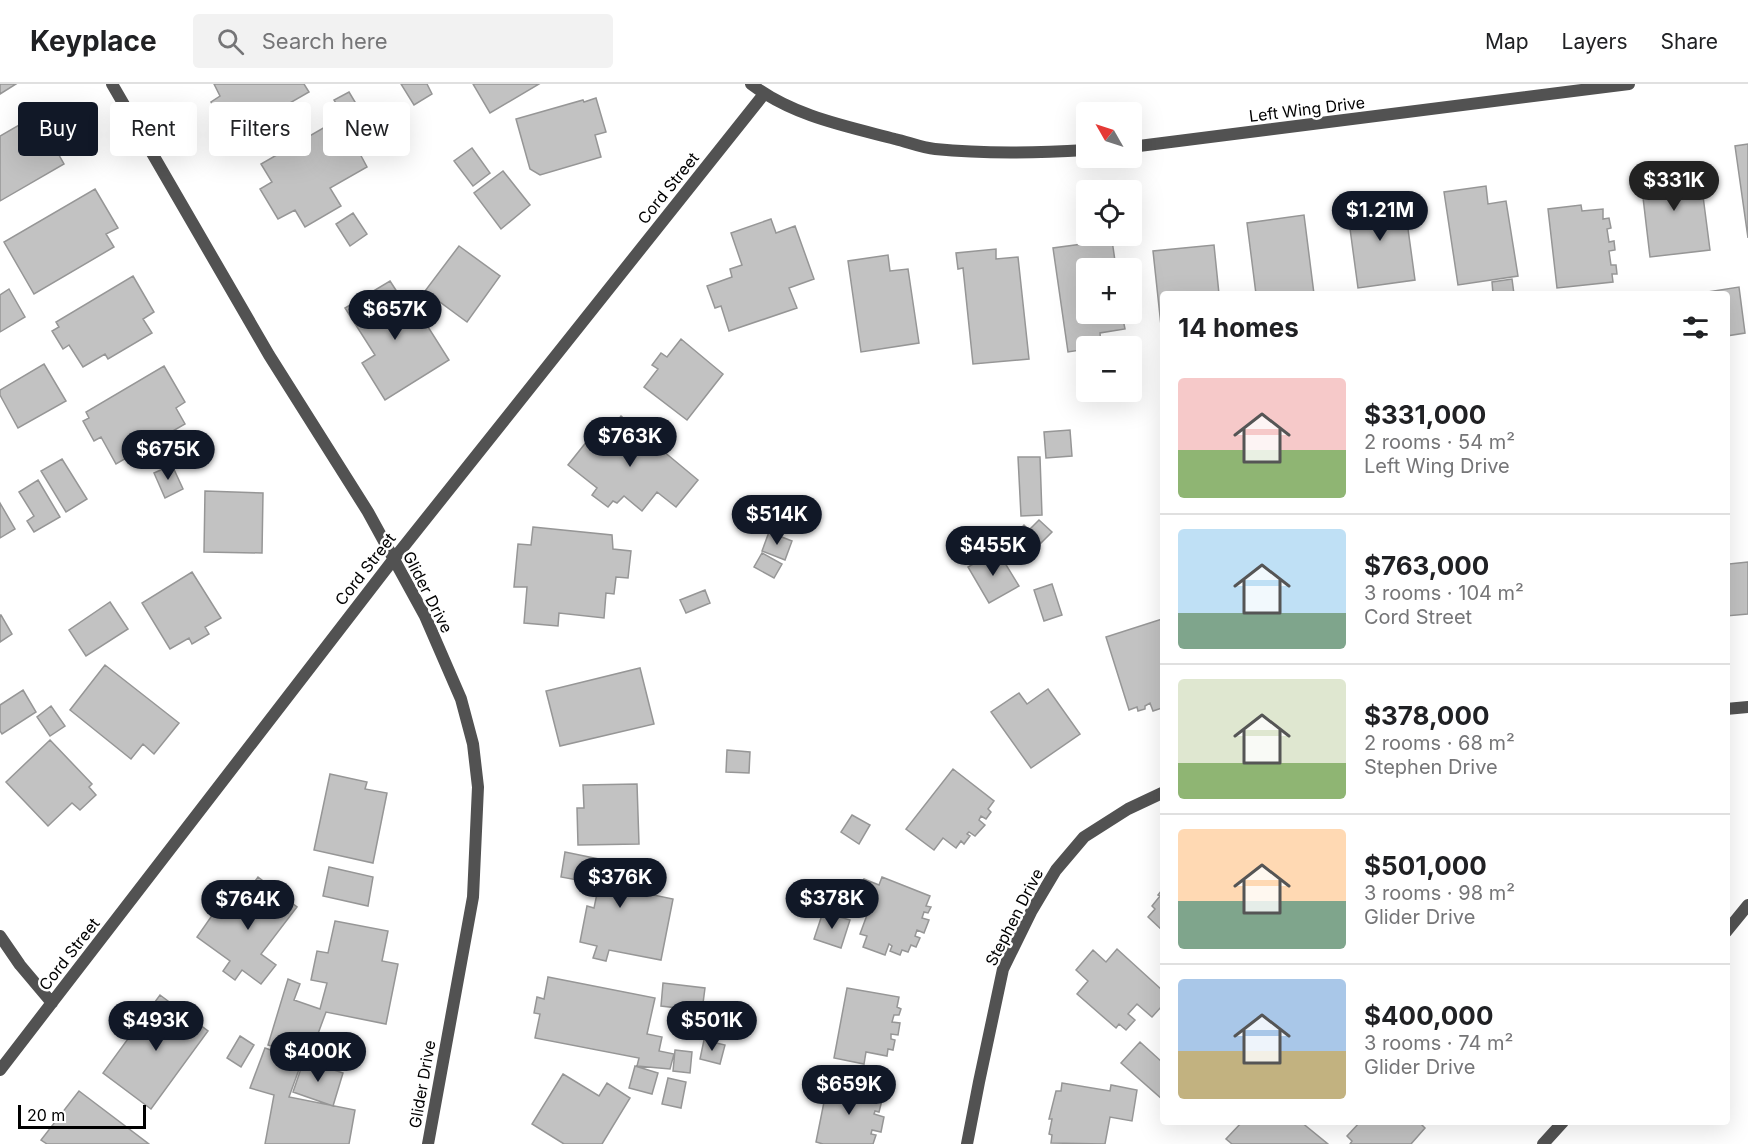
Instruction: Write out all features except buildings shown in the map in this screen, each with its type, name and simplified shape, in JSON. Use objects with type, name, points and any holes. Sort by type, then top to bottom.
[{"type":"street","name":"Glider Drive","points":[[112,84],[268,355],[368,512],[424,616],[461,699],[473,744],[478,788],[473,897],[428,1144]]},
{"type":"street","points":[[751,84],[764,94],[802,112],[846,128],[932,149],[996,152],[1076,151]]},
{"type":"street","name":"Left Wing Drive","points":[[1142,146],[1629,84]]},
{"type":"street","name":"Cord Street","points":[[0,1070],[393,560],[764,94]]},
{"type":"street","points":[[1730,709],[1748,707]]},
{"type":"street","name":"Stephen Drive","points":[[967,1144],[1003,969],[1031,912],[1056,870],[1084,837],[1128,809],[1160,794]]},
{"type":"street","points":[[1730,927],[1748,906]]},
{"type":"street","points":[[0,936],[20,965],[52,1003]]},
{"type":"street","points":[[1543,1144],[1560,1125]]}]
